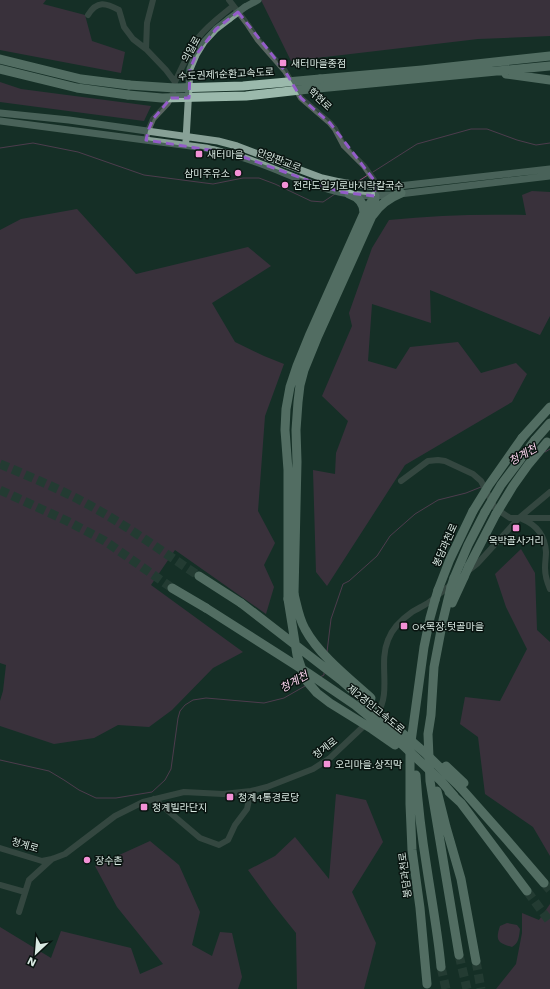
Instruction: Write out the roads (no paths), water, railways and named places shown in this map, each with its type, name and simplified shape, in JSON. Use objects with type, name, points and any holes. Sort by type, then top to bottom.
[{"type":"highway","name":"수도권제1순환고속도로","points":[[0,59],[81,79],[129,85],[175,88],[243,86],[422,70],[550,56]]},
{"type":"highway","points":[[0,69],[77,88],[162,98],[238,96],[550,66]]},
{"type":"highway","points":[[486,72],[550,80]]},
{"type":"highway","points":[[375,191],[368,214],[310,334],[290,387],[286,409],[285,430],[288,470],[291,596],[297,655],[305,679],[317,693],[405,752],[454,796]]},
{"type":"highway","points":[[347,193],[355,196],[362,203],[368,214]]},
{"type":"highway","points":[[368,214],[391,197],[401,194]]},
{"type":"highway","name":"봉담과천로","points":[[428,984],[412,850],[410,749],[424,647],[430,618],[438,590],[450,559],[473,511],[489,485],[522,438],[550,406]]},
{"type":"highway","points":[[459,955],[430,781],[428,734],[431,715],[434,667],[451,587],[468,545],[501,485],[535,440],[550,423]]},
{"type":"highway","points":[[443,620],[496,511],[528,465],[548,440]]},
{"type":"highway","name":"제2경인고속도로","points":[[199,576],[241,603],[342,681],[462,785],[544,883]]},
{"type":"highway","name":"제2경인고속도로","points":[[172,588],[302,669],[355,705],[394,737],[441,781],[454,796],[527,891]]},
{"type":"highway","points":[[291,596],[305,629],[313,642],[334,665],[462,785]]},
{"type":"highway","points":[[431,715],[437,788],[446,827],[461,879],[476,961]]},
{"type":"highway","name":"봉담과천로","points":[[415,716],[415,765],[418,807],[439,942],[441,967]]},
{"type":"main road","points":[[245,7],[252,0]]},
{"type":"main road","points":[[245,7],[258,0]]},
{"type":"main road","name":"의일로","points":[[186,145],[190,70],[196,55],[204,42],[216,29],[245,7]]},
{"type":"main road","name":"안양판교로","points":[[0,113],[69,120],[218,141],[237,146],[322,178],[375,191],[401,194],[550,176]]},
{"type":"main road","name":"안양판교로","points":[[0,120],[206,148],[234,154],[323,187],[347,193],[375,191],[390,187],[550,169]]},
{"type":"street","points":[[146,49],[147,23],[152,0]]},
{"type":"street","name":"학현로","points":[[229,0],[258,40],[285,71],[302,98],[330,123],[344,146],[364,166],[374,180],[375,191]]},
{"type":"street","points":[[88,15],[92,8],[100,4],[111,5],[119,10],[124,27],[133,39],[146,49],[175,82]]},
{"type":"street","points":[[146,140],[153,119],[168,103],[173,93],[175,82],[199,37],[215,20],[233,6]]},
{"type":"street","points":[[401,481],[428,461],[445,461],[473,474],[481,481],[496,511],[510,518],[550,518]]},
{"type":"street","name":"청계로","points":[[0,848],[42,860],[52,859],[65,854],[115,816],[143,802],[184,792],[223,794],[251,791],[267,787],[314,769],[343,747],[378,713],[384,698],[384,651],[388,640],[402,620],[426,604],[477,564],[519,518],[550,492]]},
{"type":"street","points":[[519,518],[530,522],[539,530],[543,537],[546,553],[546,577],[550,589]]},
{"type":"street","points":[[154,799],[200,838],[219,845],[228,840],[235,825],[247,809],[251,791]]},
{"type":"street","points":[[19,912],[29,880],[52,859]]},
{"type":"street","points":[[0,885],[25,892]]},
{"type":"waterway","points":[[373,172],[417,144],[471,129],[487,129],[536,145],[550,143]]},
{"type":"waterway","points":[[0,148],[33,143],[78,152],[144,175],[213,184],[243,178],[259,178],[311,201],[323,202],[335,194]]},
{"type":"waterway","points":[[357,182],[368,175]]},
{"type":"waterway","name":"청계천","points":[[545,452],[550,449]]},
{"type":"waterway","name":"청계천","points":[[327,652],[331,619],[343,584],[349,581],[377,556],[390,536],[415,514],[438,500],[466,493],[481,487]]},
{"type":"waterway","name":"청계천","points":[[320,677],[324,675],[324,673]]},
{"type":"waterway","name":"청계천","points":[[0,760],[49,771],[79,790],[96,798],[116,798],[152,792],[165,780],[171,769],[178,718],[180,711],[185,705],[193,700],[206,698],[264,703],[284,698],[305,686]]},
{"type":"tunnel","points":[[0,464],[58,489],[91,506],[132,531],[199,576]]},
{"type":"tunnel","points":[[0,490],[67,521],[105,541],[172,588]]},
{"type":"tunnel","points":[[544,883],[550,890]]},
{"type":"tunnel","points":[[527,891],[550,922]]},
{"type":"tunnel","points":[[459,955],[467,989]]},
{"type":"tunnel","points":[[476,961],[481,989]]},
{"type":"tunnel","points":[[441,967],[446,989]]},
{"type":"place","name":"새터마을종점","points":[[283,63]]},
{"type":"place","name":"새터마을","points":[[199,154]]},
{"type":"place","name":"삼미주유소","points":[[238,173]]},
{"type":"place","name":"전라도일키로바지락칼국수","points":[[285,185]]},
{"type":"place","name":"옥박골사거리","points":[[516,528]]},
{"type":"place","name":"OK목장.텃골마을","points":[[404,626]]},
{"type":"place","name":"오리마을.상직막","points":[[327,764]]},
{"type":"place","name":"청계4통경로당","points":[[230,797]]},
{"type":"place","name":"청계빌라단지","points":[[144,807]]},
{"type":"place","name":"장수촌","points":[[87,860]]}]
